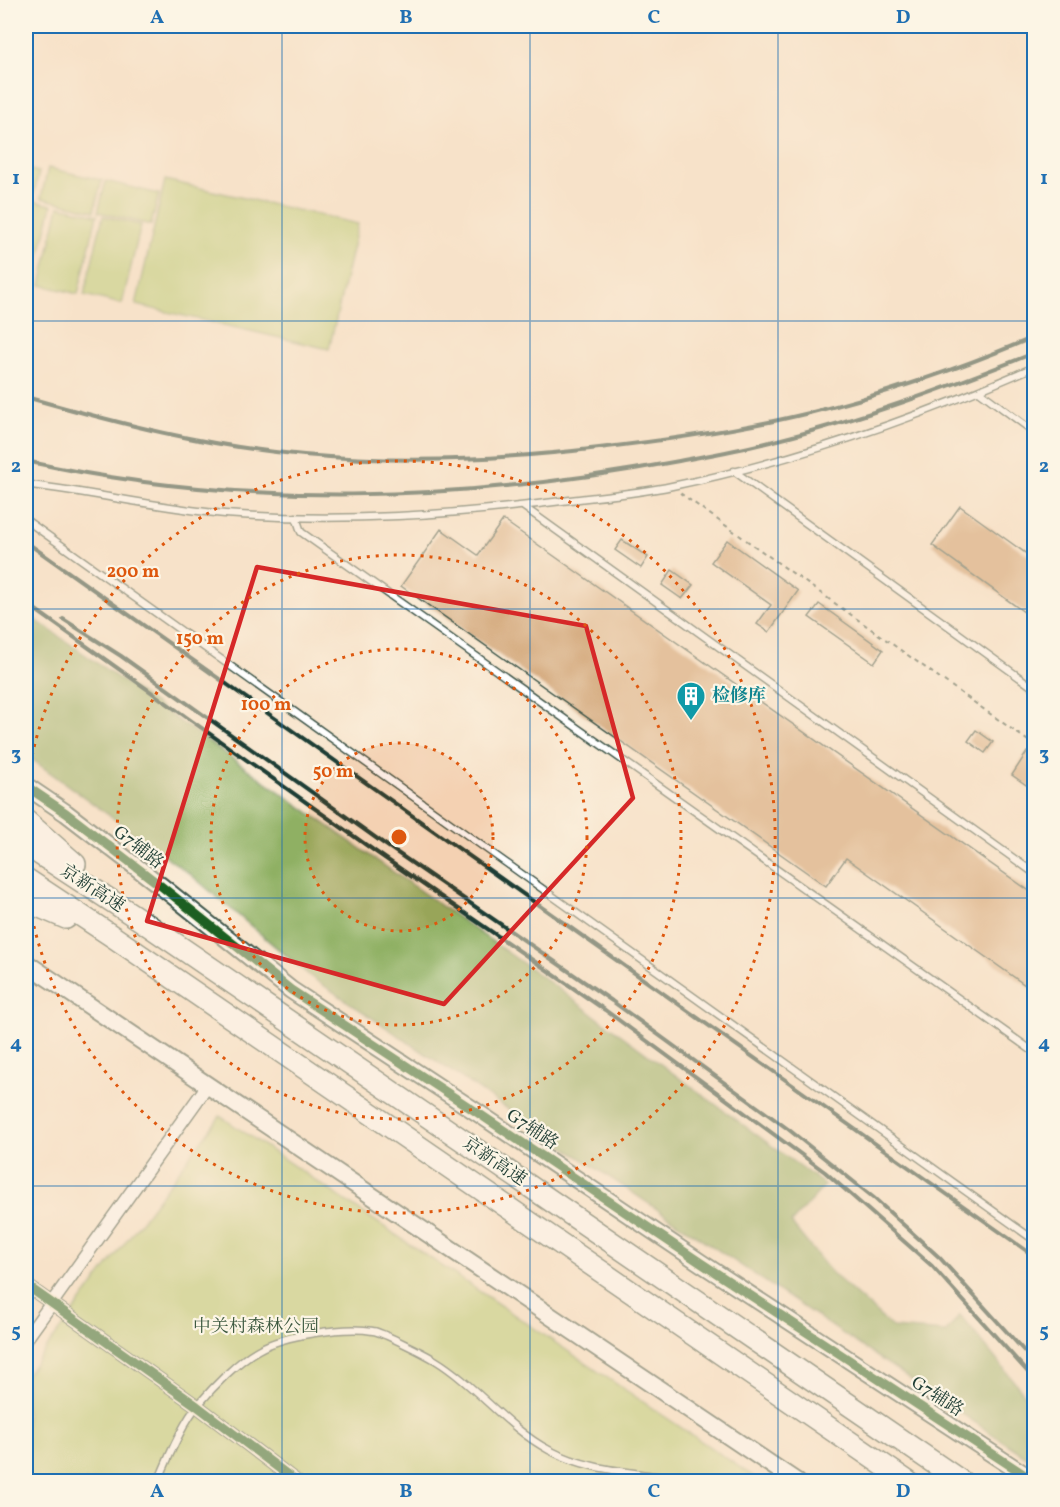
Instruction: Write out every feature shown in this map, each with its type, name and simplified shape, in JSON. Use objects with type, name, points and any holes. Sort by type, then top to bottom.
[{"type":"highway","points":[[26,821],[139,920]]},
{"type":"highway","name":"京新高速","points":[[26,844],[962,1482]]},
{"type":"highway","name":"京新高速","points":[[26,879],[908,1482]]},
{"type":"highway","points":[[26,901],[115,938]]},
{"type":"street","name":"G7辅路","points":[[26,786],[66,813],[161,886],[291,990],[701,1263],[1035,1481]]},
{"type":"street","points":[[26,963],[797,1482]]},
{"type":"street","points":[[26,1339],[208,1085]]},
{"type":"street","points":[[26,1285],[197,1406],[297,1482]]},
{"type":"lane","points":[[26,488],[31,485],[158,506],[296,517],[370,518],[440,515],[524,507],[671,487],[734,471],[898,422],[979,392],[1035,367]]},
{"type":"lane","points":[[979,392],[1035,432]]},
{"type":"lane","points":[[734,471],[1035,688]]},
{"type":"lane","points":[[524,507],[1035,873]]},
{"type":"lane","points":[[296,517],[301,532],[1035,1052]]},
{"type":"lane","points":[[26,520],[1035,1240]]},
{"type":"lane","points":[[158,1482],[197,1406],[235,1368],[258,1350],[288,1339],[329,1331],[375,1330],[434,1360],[468,1384],[528,1436],[548,1450],[600,1469],[668,1477],[690,1482]]},
{"type":"path","points":[[671,487],[1035,745]]},
{"type":"highlighted area","points":[[257,567],[586,626],[633,798],[444,1004],[147,921]]},
{"type":"green space","points":[[48,168],[102,180],[94,211],[41,198]]},
{"type":"green space","points":[[26,169],[39,172],[34,193],[26,191]]},
{"type":"green space","points":[[165,180],[358,224],[329,349],[136,305]]},
{"type":"green space","points":[[106,181],[159,194],[151,225],[98,212]]},
{"type":"green space","points":[[26,199],[52,205],[33,283],[26,282]]},
{"type":"green space","points":[[59,206],[97,215],[78,294],[41,285]]},
{"type":"green space","points":[[103,216],[141,225],[122,304],[84,295]]},
{"type":"green space","points":[[26,613],[541,976],[825,1185],[791,1223],[830,1271],[893,1328],[946,1332],[960,1315],[1034,1406],[1034,1462],[311,977],[190,874],[26,755]]},
{"type":"green space","name":"中关村森林公园","points":[[220,1116],[760,1481],[26,1481],[26,1375]]},
{"type":"building","points":[[960,506],[1035,560],[1035,620],[932,545]]},
{"type":"building","name":"检修库","points":[[503,520],[1035,895],[1035,992],[846,858],[826,886],[401,586],[441,529],[478,555]]},
{"type":"building","points":[[622,540],[648,557],[641,568],[615,550]]},
{"type":"building","points":[[727,540],[798,591],[769,632],[757,624],[771,605],[711,562]]},
{"type":"building","points":[[672,570],[693,585],[682,599],[662,585]]},
{"type":"building","points":[[819,604],[883,650],[874,663],[809,617]]},
{"type":"building","points":[[976,730],[993,742],[985,753],[968,741]]},
{"type":"building","points":[[1027,752],[1035,757],[1035,791],[1012,775]]},
{"type":"railway","points":[[26,397],[164,433],[269,451],[341,458],[415,460],[489,458],[652,442],[783,419],[895,389],[951,370],[1034,337]]},
{"type":"railway","points":[[26,461],[106,476],[188,487],[270,493],[434,492],[516,485],[598,475],[770,442],[837,424],[904,402],[1034,353]]},
{"type":"railway","points":[[26,542],[1034,1256]]},
{"type":"railway","points":[[26,603],[376,852],[605,1010],[825,1172],[932,1266],[1034,1379]]},
{"type":"railway","points":[[63,619],[121,656],[383,843],[612,1001],[788,1129],[874,1198],[940,1258],[1034,1362]]},
{"type":"cycle path","points":[[26,786],[66,813],[161,886],[291,990],[1034,1481]]},
{"type":"cycle path","points":[[26,1285],[197,1406],[297,1482]]},
{"type":"place","name":"检修库","points":[[691,722]]}]
